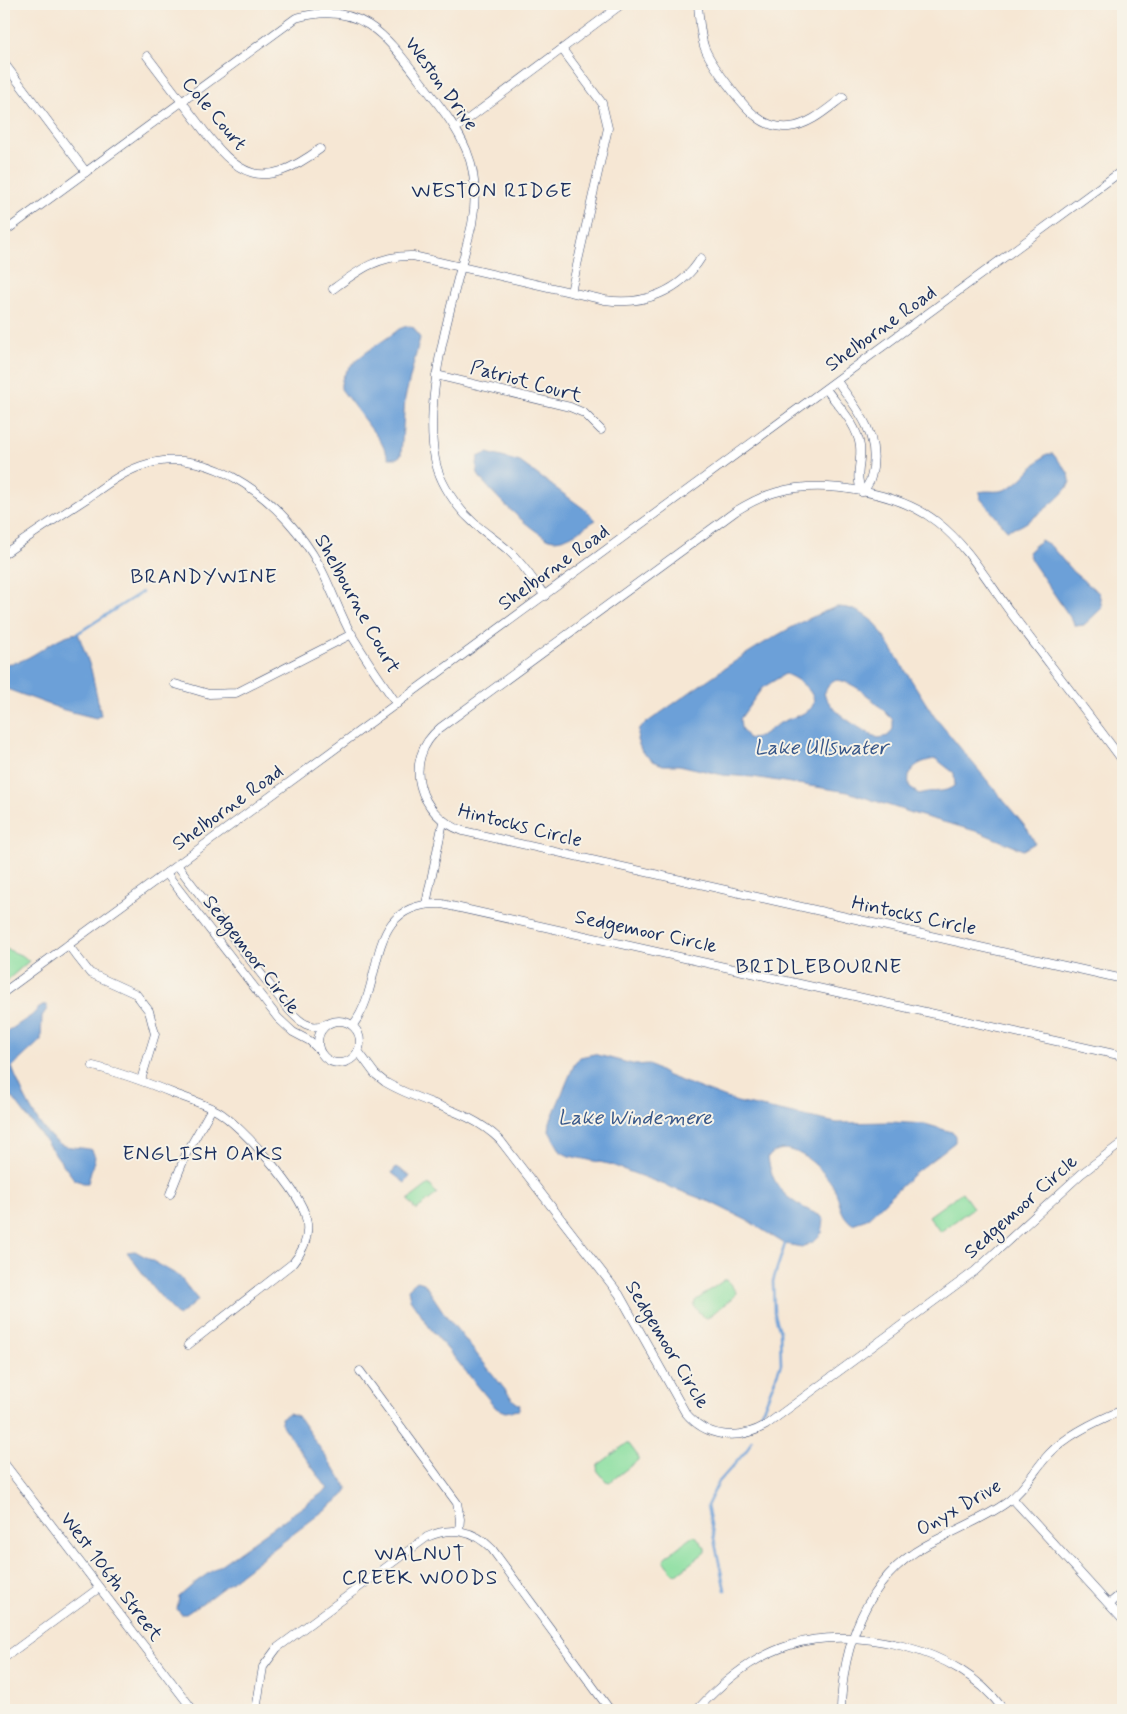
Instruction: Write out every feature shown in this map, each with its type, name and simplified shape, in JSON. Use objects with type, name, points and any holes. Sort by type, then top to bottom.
[{"type":"street","points":[[456,128],[622,4]]},
{"type":"street","points":[[698,4],[702,38],[709,57],[747,108],[760,120],[779,126],[795,126],[817,116],[842,97]]},
{"type":"street","name":"Weston Drive","points":[[4,232],[296,18],[328,10],[351,10],[368,21],[383,32],[456,128],[468,152],[475,179],[476,190],[473,218],[436,375],[431,430],[435,461],[441,477],[458,507],[470,520],[510,553],[545,596]]},
{"type":"street","points":[[562,49],[602,103],[608,128],[571,292]]},
{"type":"street","name":"Cole Court","points":[[146,56],[224,157],[245,171],[264,175],[284,172],[320,149]]},
{"type":"street","points":[[4,63],[86,172]]},
{"type":"street","name":"Shelborne Road","points":[[4,992],[1123,170]]},
{"type":"street","points":[[333,289],[366,265],[392,256],[422,257],[613,301],[652,297],[683,280],[694,270],[701,258]]},
{"type":"street","name":"Patriot Court","points":[[436,375],[570,407],[584,413],[601,430]]},
{"type":"street","points":[[826,389],[850,421],[858,438],[860,448],[857,482],[862,492],[870,484],[874,461],[871,433],[862,415],[837,381]]},
{"type":"street","name":"Shelbourne Court","points":[[4,554],[132,469],[168,460],[201,464],[230,476],[255,493],[292,526],[319,565],[352,634],[397,704]]},
{"type":"street","name":"Hintocks Circle","points":[[1123,761],[953,537],[936,521],[910,505],[862,492],[810,487],[777,492],[754,501],[440,728],[426,745],[420,764],[419,776],[424,797],[432,812],[443,822],[463,832],[1123,979]]},
{"type":"street","points":[[175,684],[209,694],[236,693],[352,634]]},
{"type":"street","points":[[426,904],[443,822]]},
{"type":"street","name":"Sedgemoor Circle","points":[[178,865],[289,1010],[310,1027],[316,1028],[326,1024]]},
{"type":"street","name":"Sedgemoor Circle","points":[[166,873],[278,1018],[293,1032],[310,1041],[318,1049]]},
{"type":"street","name":"Sedgemoor Circle","points":[[352,1025],[364,1009],[378,946],[385,932],[399,916],[426,904],[449,905],[1123,1056]]},
{"type":"street","points":[[68,945],[90,973],[136,994],[149,1011],[155,1029],[154,1040],[141,1080]]},
{"type":"street","points":[[342,1020],[352,1025],[359,1034],[358,1051],[351,1060],[340,1063],[329,1061],[318,1049],[318,1038],[326,1024],[342,1020]]},
{"type":"street","name":"Sedgemoor Circle","points":[[358,1051],[375,1074],[385,1082],[468,1116],[488,1129],[500,1140],[619,1294],[685,1412],[700,1427],[728,1436],[748,1434],[766,1425],[975,1272],[1080,1174],[1123,1142]]},
{"type":"street","points":[[93,1066],[141,1080],[212,1108],[235,1123],[250,1137],[299,1201],[306,1217],[307,1236],[302,1251],[293,1263],[188,1345]]},
{"type":"street","points":[[170,1194],[186,1154],[212,1108]]},
{"type":"street","points":[[360,1371],[457,1503],[460,1520],[459,1530]]},
{"type":"street","name":"Onyx Drive","points":[[841,1710],[844,1676],[852,1636],[871,1599],[887,1576],[902,1562],[925,1546],[1001,1506],[1012,1498],[1043,1461],[1061,1444],[1123,1410]]},
{"type":"street","name":"West 106th Street","points":[[4,1463],[192,1710]]},
{"type":"street","points":[[1012,1498],[1110,1603],[1123,1620]]},
{"type":"street","points":[[256,1710],[263,1668],[276,1648],[427,1537],[445,1531],[459,1530],[474,1535],[492,1550],[610,1710]]},
{"type":"street","points":[[4,1658],[99,1588]]},
{"type":"street","points":[[1110,1603],[1123,1592]]},
{"type":"street","points":[[697,1710],[732,1677],[765,1655],[806,1641],[852,1636],[921,1651],[952,1664],[981,1685],[1004,1710]]},
{"type":"green space","points":[[4,948],[23,956],[29,961],[4,983]]},
{"type":"green space","points":[[429,1184],[437,1194],[416,1210],[408,1200]]},
{"type":"green space","points":[[962,1192],[973,1208],[940,1232],[929,1216]]},
{"type":"green space","points":[[724,1280],[727,1280],[736,1292],[735,1296],[707,1318],[703,1317],[694,1306],[695,1301]]},
{"type":"green space","points":[[626,1444],[629,1444],[638,1456],[638,1460],[610,1482],[606,1481],[597,1470],[598,1465]]},
{"type":"green space","points":[[693,1536],[696,1536],[705,1548],[705,1552],[677,1574],[673,1573],[664,1562],[665,1557]]},
{"type":"water","points":[[407,326],[414,328],[420,338],[405,398],[401,455],[397,458],[389,458],[381,442],[341,389],[342,380],[346,371],[362,355],[399,329]]},
{"type":"water","points":[[487,453],[520,462],[587,511],[596,520],[565,538],[554,540],[537,532],[503,502],[479,476],[477,469],[478,457]]},
{"type":"water","points":[[1047,454],[1053,454],[1066,470],[1070,480],[1069,485],[1058,498],[1034,517],[1020,526],[1007,530],[980,498],[979,492],[1007,489],[1019,481]]},
{"type":"water","points":[[1041,540],[1050,545],[1073,572],[1099,593],[1102,608],[1084,625],[1076,626],[1031,560],[1028,552]]},
{"type":"water","name":"Lake Ullswater","points":[[836,607],[842,607],[858,611],[876,624],[934,716],[1028,830],[1035,843],[1023,850],[979,832],[848,792],[753,777],[723,775],[679,765],[663,765],[653,761],[642,752],[637,740],[639,728],[734,662],[784,631]],"holes":[[[785,674],[796,679],[807,688],[814,699],[813,705],[806,712],[780,723],[761,735],[749,739],[741,728],[740,719],[762,688]],[[834,680],[850,684],[874,701],[893,720],[893,729],[888,736],[878,738],[855,725],[833,708],[824,694],[829,684]],[[936,759],[954,773],[955,785],[947,790],[919,794],[910,788],[909,776],[911,771],[914,767]]]},
{"type":"water","points":[[78,633],[91,669],[101,715],[96,718],[64,710],[4,688],[4,664],[24,660],[59,639]]},
{"type":"water","points":[[42,1005],[47,1005],[47,1009],[42,1016],[41,1040],[12,1067],[26,1099],[46,1132],[62,1145],[92,1150],[95,1157],[88,1183],[74,1179],[4,1086],[4,1034],[31,1016]]},
{"type":"water","name":"Lake Windemere","points":[[594,1054],[636,1065],[648,1064],[668,1076],[737,1102],[837,1123],[891,1122],[925,1124],[952,1132],[955,1136],[955,1142],[914,1174],[867,1219],[852,1224],[844,1216],[833,1186],[813,1163],[794,1151],[784,1149],[776,1151],[768,1158],[774,1180],[779,1188],[793,1201],[821,1216],[824,1220],[822,1233],[813,1242],[802,1247],[785,1244],[750,1222],[710,1202],[609,1164],[569,1156],[561,1152],[549,1131],[550,1122],[574,1065],[580,1057]]},
{"type":"water","points":[[396,1167],[410,1176],[405,1183],[392,1173]]},
{"type":"water","points":[[135,1251],[179,1276],[198,1300],[178,1316],[155,1290],[127,1252]]},
{"type":"water","points":[[417,1281],[424,1283],[444,1313],[514,1401],[520,1405],[519,1410],[505,1412],[496,1408],[430,1328],[410,1299],[408,1289]]},
{"type":"water","points":[[289,1413],[298,1416],[348,1489],[343,1496],[208,1599],[186,1614],[181,1614],[177,1609],[179,1597],[196,1582],[328,1489],[283,1427],[281,1418]]},
{"type":"waterway","points":[[78,633],[142,592]]},
{"type":"waterway","points":[[760,1417],[781,1364],[780,1331],[774,1312],[773,1281],[785,1244]]},
{"type":"waterway","points":[[725,1590],[707,1506],[718,1483],[746,1451],[752,1440]]},
{"type":"district","name":"WESTON RIDGE","points":[[492,191]]},
{"type":"district","name":"BRANDYWINE","points":[[204,577]]},
{"type":"district","name":"BRIDLEBOURNE","points":[[819,967]]},
{"type":"district","name":"ENGLISH OAKS","points":[[203,1154]]},
{"type":"district","name":"WALNUT CREEK WOODS","points":[[420,1566]]}]
